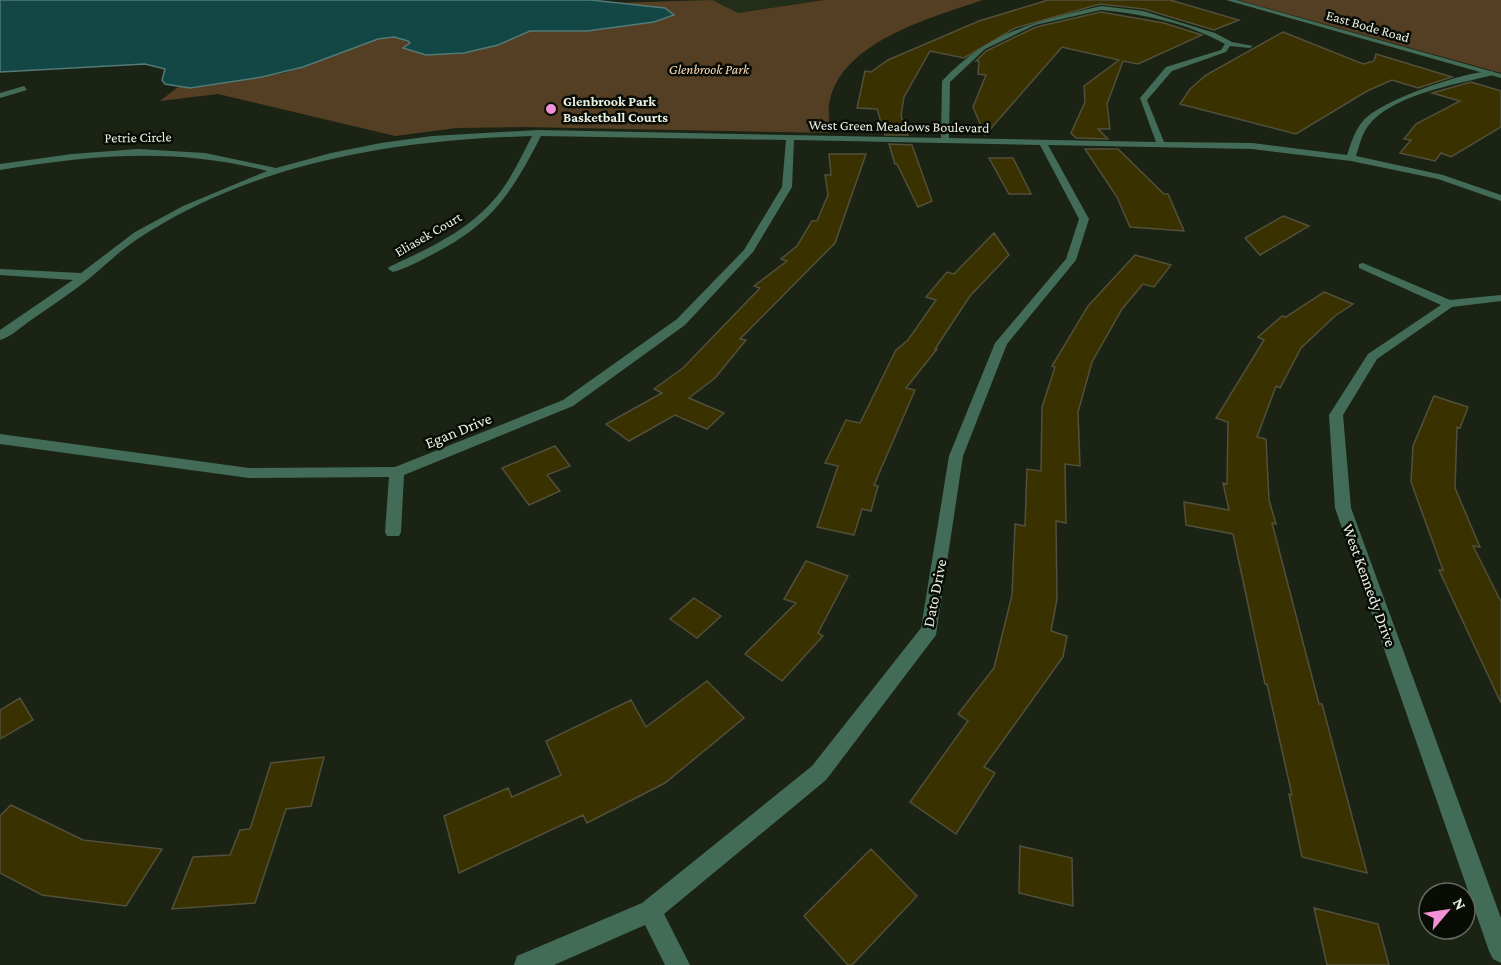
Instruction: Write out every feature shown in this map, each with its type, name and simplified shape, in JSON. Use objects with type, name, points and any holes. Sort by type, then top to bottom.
[{"type":"street","name":"East Bode Road","points":[[1229,0],[1501,76]]},
{"type":"street","points":[[945,140],[946,81],[983,48],[1033,24],[1087,10],[1117,6],[1225,38],[1229,44]]},
{"type":"street","points":[[1229,44],[1250,46]]},
{"type":"street","points":[[1161,144],[1143,100],[1169,69],[1224,51],[1229,44]]},
{"type":"street","points":[[1352,158],[1366,123],[1383,110],[1410,97],[1490,73]]},
{"type":"street","points":[[0,96],[24,88]]},
{"type":"street","name":"West Green Meadows Boulevard","points":[[0,336],[84,277],[136,236],[196,201],[319,157],[404,141],[471,134],[538,133],[1252,146],[1352,158],[1440,177],[1501,198]]},
{"type":"street","name":"Eliasek Court","points":[[393,269],[447,241],[487,213],[506,192],[538,133]]},
{"type":"street","name":"Egan Drive","points":[[0,439],[249,473],[398,472],[568,403],[681,322],[748,252],[787,187],[790,138]]},
{"type":"street","name":"Dato Drive","points":[[526,965],[651,911],[819,773],[930,630],[956,456],[1001,343],[1071,260],[1084,219],[1043,143]]},
{"type":"street","name":"Petrie Circle","points":[[0,167],[76,155],[153,150],[215,155],[276,171]]},
{"type":"street","points":[[1363,266],[1449,304]]},
{"type":"street","points":[[0,272],[84,277]]},
{"type":"street","name":"West Kennedy Drive","points":[[1501,298],[1449,304],[1372,357],[1336,415],[1343,508],[1501,951]]},
{"type":"street","points":[[393,532],[398,472]]},
{"type":"street","points":[[651,911],[678,965]]},
{"type":"shaded area","points":[[712,0],[821,0],[738,13]]},
{"type":"green space","name":"Glenbrook Park","points":[[712,0],[738,13],[824,0],[983,0],[940,14],[893,34],[852,62],[838,79],[830,100],[830,133],[524,127],[457,128],[395,136],[218,94],[160,101],[178,87],[207,86],[284,73],[378,39],[394,37],[411,43],[403,48],[536,30],[587,31],[672,17],[665,8],[612,3]]},
{"type":"green space","points":[[1238,0],[1501,0],[1501,73]]},
{"type":"water","points":[[0,0],[591,0],[665,8],[674,15],[654,22],[587,31],[530,31],[498,45],[464,53],[426,55],[403,48],[410,43],[408,41],[394,37],[378,39],[303,67],[262,77],[190,88],[165,84],[162,80],[165,69],[145,64],[0,72]]},
{"type":"building","points":[[1048,0],[1170,0],[1239,20],[1214,30],[1144,9],[1100,4],[1015,28],[964,58],[930,51],[904,97],[901,116],[908,135],[885,135],[877,109],[857,108],[865,71],[871,72],[888,60],[979,21]]},
{"type":"building","points":[[1101,12],[1164,23],[1202,35],[1138,64],[1123,61],[1107,104],[1110,129],[1098,129],[1108,139],[1076,138],[1071,133],[1085,102],[1084,86],[1119,60],[1062,47],[985,135],[973,107],[986,75],[978,74],[979,61],[976,61],[986,51],[1036,27]]},
{"type":"building","points":[[1283,32],[1363,64],[1374,61],[1376,54],[1452,77],[1418,88],[1392,80],[1367,91],[1296,134],[1180,104],[1190,89],[1206,75]]},
{"type":"building","points":[[1471,82],[1501,91],[1501,127],[1451,157],[1441,153],[1435,161],[1400,153],[1411,140],[1404,139],[1416,124],[1460,101],[1432,93]]},
{"type":"building","points":[[889,144],[912,145],[932,201],[918,207],[895,164]]},
{"type":"building","points":[[1085,149],[1118,149],[1164,194],[1168,194],[1184,231],[1130,227],[1117,197]]},
{"type":"building","points":[[829,154],[866,154],[835,243],[740,339],[746,340],[715,378],[689,398],[724,413],[707,429],[675,415],[629,441],[606,424],[662,393],[654,389],[683,368],[760,288],[754,286],[787,261],[781,259],[797,246],[812,221],[817,221],[828,195],[825,175],[831,175]]},
{"type":"building","points":[[989,158],[1013,158],[1031,194],[1009,194]]},
{"type":"building","points":[[1283,216],[1309,226],[1260,255],[1245,238]]},
{"type":"building","points":[[994,233],[1009,255],[970,296],[935,349],[937,349],[906,388],[915,390],[874,485],[878,486],[871,511],[862,509],[854,535],[817,527],[838,466],[825,463],[846,420],[860,423],[896,350],[908,340],[936,300],[926,297],[947,272],[954,274]]},
{"type":"building","points":[[1135,255],[1171,265],[1154,287],[1143,284],[1122,309],[1092,362],[1078,412],[1080,466],[1065,464],[1066,523],[1056,521],[1057,599],[1051,631],[1067,636],[1063,657],[984,767],[995,773],[956,834],[910,802],[968,721],[958,714],[994,668],[1012,595],[1015,524],[1025,526],[1027,469],[1041,471],[1042,407],[1055,367],[1052,366],[1088,306]]},
{"type":"building","points":[[1324,292],[1353,304],[1335,316],[1301,348],[1280,388],[1276,386],[1257,437],[1266,439],[1269,500],[1276,524],[1272,523],[1319,704],[1322,704],[1367,873],[1302,857],[1289,794],[1292,795],[1267,684],[1265,684],[1233,534],[1186,525],[1184,502],[1229,510],[1223,483],[1227,484],[1228,422],[1216,418],[1264,340],[1258,337],[1282,316],[1286,317]]},
{"type":"building","points":[[1434,396],[1468,407],[1460,428],[1457,427],[1455,488],[1480,547],[1473,546],[1501,602],[1501,703],[1439,570],[1443,570],[1411,482],[1413,446]]},
{"type":"building","points":[[555,446],[570,466],[547,475],[560,491],[529,505],[502,468]]},
{"type":"building","points":[[806,561],[848,576],[818,633],[823,636],[782,681],[745,654],[796,603],[784,599]]},
{"type":"building","points":[[694,598],[721,616],[697,638],[670,619]]},
{"type":"building","points":[[707,681],[744,718],[665,783],[587,823],[583,815],[459,873],[444,816],[508,788],[512,797],[561,775],[546,741],[631,700],[646,727]]},
{"type":"building","points":[[20,698],[33,720],[0,739],[0,710]]},
{"type":"building","points":[[324,757],[311,806],[286,809],[255,903],[172,909],[193,857],[230,855],[240,830],[250,829],[271,763]]},
{"type":"building","points":[[11,805],[83,840],[162,849],[126,906],[42,895],[0,873],[0,816]]},
{"type":"building","points":[[1020,846],[1072,858],[1073,906],[1019,893]]},
{"type":"building","points":[[871,849],[917,896],[852,965],[848,965],[804,916]]},
{"type":"building","points":[[1314,908],[1378,924],[1389,965],[1327,965]]},
{"type":"place","name":"Glenbrook Park Basketball Courts","points":[[551,109]]}]
